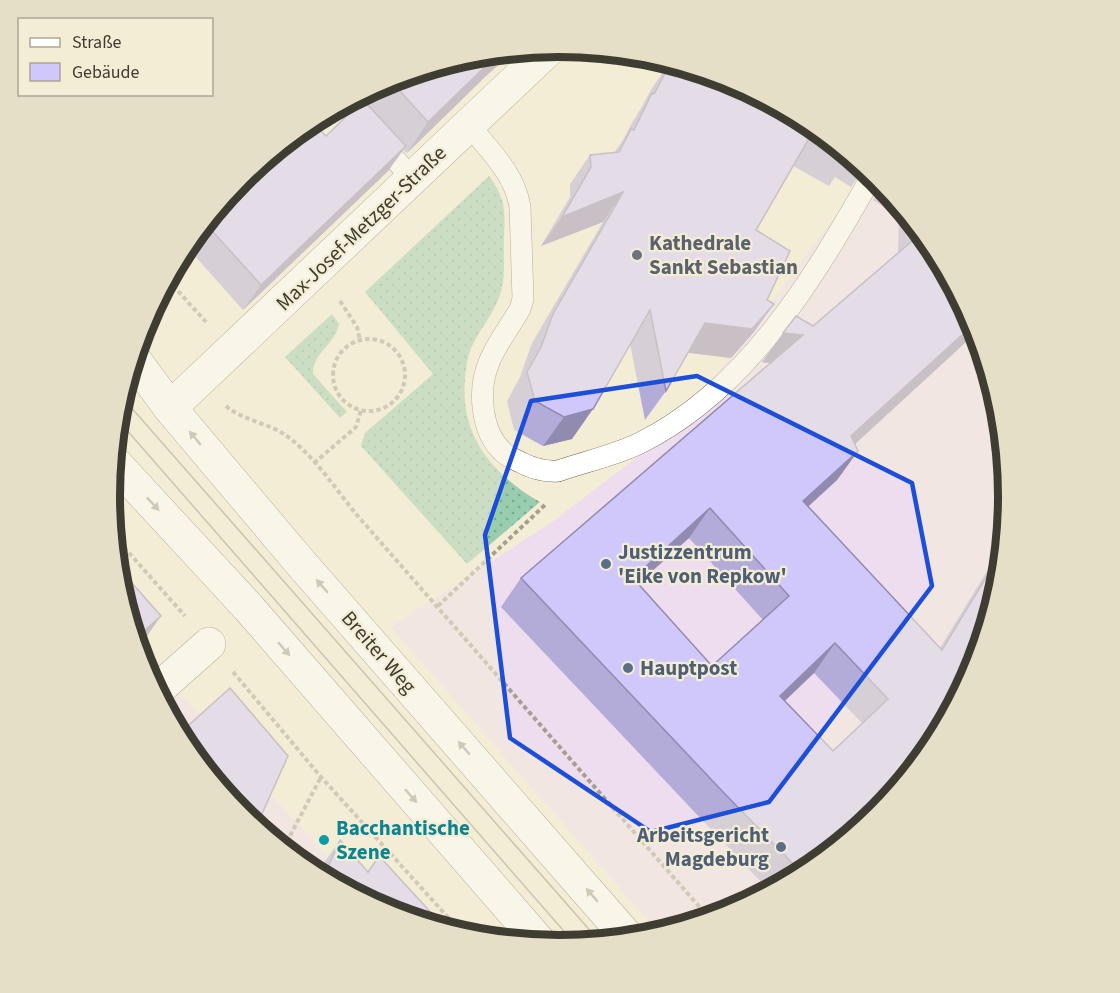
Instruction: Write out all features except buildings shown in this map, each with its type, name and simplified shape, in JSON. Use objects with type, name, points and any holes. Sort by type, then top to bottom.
[{"type":"street","name":"Max-Josef-Metzger-Straße","points":[[170,408],[541,58]]},
{"type":"street","name":"Breiter Weg","points":[[140,367],[170,408],[299,561],[622,931]]},
{"type":"street","points":[[121,469],[248,607],[533,935]]},
{"type":"street","points":[[163,685],[209,644]]},
{"type":"lane","points":[[350,111],[413,179]]},
{"type":"lane","points":[[469,125],[509,174],[519,197],[520,207],[523,299],[520,309],[488,364],[483,388],[487,424],[502,452],[526,465],[547,471],[558,471],[639,444],[672,425],[729,380],[802,290],[835,242],[868,183]]},
{"type":"path","points":[[314,272],[357,327],[360,340]]},
{"type":"path","points":[[174,287],[232,351]]},
{"type":"path","points":[[371,338],[383,341],[393,347],[405,367],[402,391],[385,407],[373,411],[361,410],[350,405],[341,397],[335,386],[333,375],[335,363],[349,345],[360,340],[371,338]]},
{"type":"path","points":[[225,405],[283,433],[300,446],[704,912]]},
{"type":"path","points":[[314,463],[356,427],[361,410]]},
{"type":"path","points":[[438,606],[550,500]]},
{"type":"path","points":[[123,546],[321,777],[453,923]]},
{"type":"path","points":[[287,841],[321,777]]},
{"type":"highlighted area","points":[[697,376],[912,483],[932,586],[769,802],[651,832],[510,738],[485,535],[531,401]]},
{"type":"shaded area","points":[[863,179],[909,229],[925,252],[941,277],[966,328],[985,383],[996,439],[999,468],[999,525],[985,610],[966,665],[941,716],[909,764],[850,827],[804,862],[780,877],[728,903],[653,926],[391,627],[555,520],[679,425]]},
{"type":"shaded area","points":[[155,666],[352,884],[292,845],[249,807],[211,764],[195,741],[179,716]]},
{"type":"green space","points":[[489,176],[499,191],[503,205],[503,278],[501,292],[495,306],[469,353],[465,375],[465,400],[468,419],[483,452],[508,479],[540,502],[467,564],[361,446],[365,433],[433,374],[365,292]]},
{"type":"green space","points":[[332,314],[339,324],[337,331],[316,360],[313,374],[347,412],[340,418],[285,357]]},
{"type":"tram line","points":[[130,406],[594,935]]},
{"type":"tram line","points":[[126,429],[568,936]]},
{"type":"place","name":"Kathedrale Sankt Sebastian","points":[[637,255]]},
{"type":"place","name":"Justizzentrum 'Eike von Repkow'","points":[[606,564]]},
{"type":"place","name":"Hauptpost","points":[[628,668]]},
{"type":"place","name":"Bacchantische Szene","points":[[324,840]]},
{"type":"place","name":"Arbeitsgericht Magdeburg","points":[[781,847]]}]
